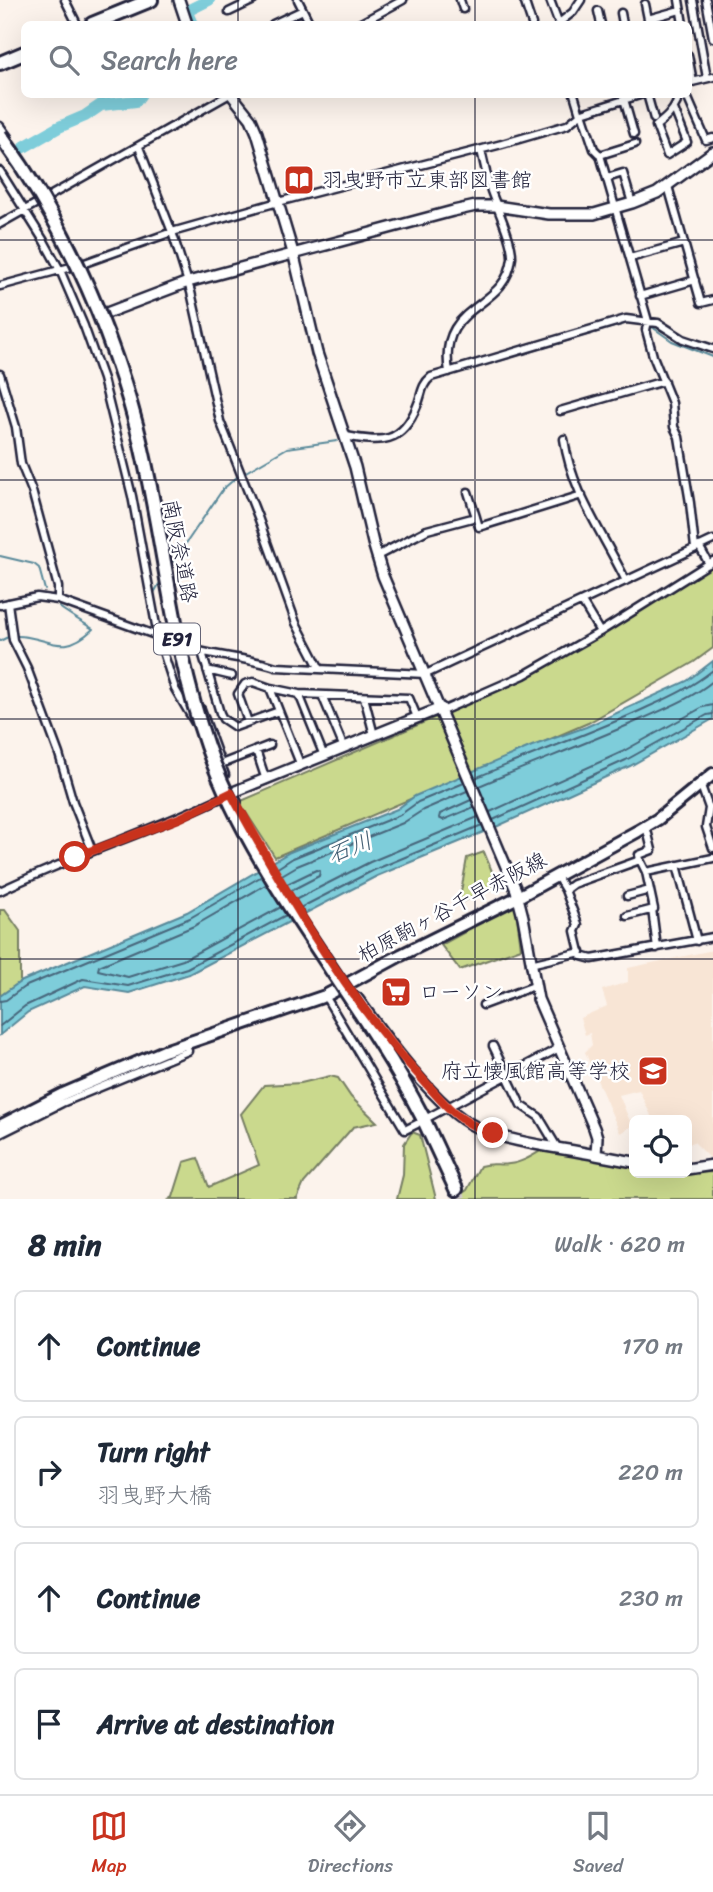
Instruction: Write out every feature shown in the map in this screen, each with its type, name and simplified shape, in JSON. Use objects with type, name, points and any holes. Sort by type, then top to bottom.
[{"type":"highway","points":[[99,21],[151,0]]},
{"type":"highway","points":[[0,63],[21,54]]},
{"type":"highway","name":"南阪奈道路","points":[[0,135],[62,233],[85,279],[117,359],[137,430],[191,699],[230,804],[282,895],[402,1079],[453,1190]]},
{"type":"highway","name":"南阪奈道路","points":[[0,145],[59,236],[81,280],[113,360],[144,487],[174,644],[188,700],[226,805],[258,864],[421,1119]]},
{"type":"main road","name":"柏原駒ヶ谷千早赤阪線","points":[[0,1126],[63,1094],[185,1043],[325,996],[345,980],[401,955],[646,826],[702,788],[713,774]]},
{"type":"street","points":[[65,0],[76,21]]},
{"type":"street","points":[[179,0],[186,21]]},
{"type":"street","points":[[229,12],[254,0]]},
{"type":"street","points":[[298,0],[308,21]]},
{"type":"street","points":[[364,21],[403,0]]},
{"type":"street","points":[[460,0],[463,9]]},
{"type":"street","points":[[524,0],[531,21]]},
{"type":"street","points":[[562,21],[581,0]]},
{"type":"street","points":[[679,0],[683,21]]},
{"type":"street","points":[[692,82],[710,77],[693,0]]},
{"type":"street","points":[[699,33],[712,34],[706,0]]},
{"type":"street","points":[[553,1],[558,21]]},
{"type":"street","points":[[645,4],[648,21]]},
{"type":"street","points":[[283,21],[303,10]]},
{"type":"street","points":[[598,10],[600,21]]},
{"type":"street","points":[[651,21],[681,10]]},
{"type":"street","points":[[621,13],[622,21]]},
{"type":"street","points":[[0,224],[224,98]]},
{"type":"street","points":[[234,98],[251,119],[278,202],[317,353],[346,436],[377,556],[517,894],[534,986],[597,1137],[596,1155]]},
{"type":"street","points":[[0,891],[92,850],[180,818],[231,793],[417,717],[442,712],[524,676],[711,562],[697,547],[679,437],[674,427],[673,403],[653,356],[646,330],[648,321],[617,208],[600,155],[594,149],[575,98]]},
{"type":"street","points":[[0,286],[82,264],[172,232],[567,125],[581,113],[616,98],[628,98]]},
{"type":"street","points":[[643,98],[654,119]]},
{"type":"street","points":[[674,109],[687,142],[667,155],[656,126],[671,114],[677,102],[676,98]]},
{"type":"street","points":[[688,98],[706,141],[713,138]]},
{"type":"street","points":[[624,99],[634,134]]},
{"type":"street","points":[[0,125],[82,264],[104,314],[139,418],[192,682],[231,793]]},
{"type":"street","points":[[600,155],[635,144]]},
{"type":"street","points":[[139,147],[188,282],[220,421],[296,623],[320,669]]},
{"type":"street","points":[[449,372],[446,352],[457,324],[473,307],[500,290],[511,260],[510,247],[481,150]]},
{"type":"street","points":[[104,314],[188,282],[476,206],[573,215],[594,214],[617,208],[657,193],[713,152]]},
{"type":"street","points":[[0,171],[60,270],[84,326],[118,432],[158,636],[176,689],[264,855],[381,1031],[448,1107],[478,1128],[508,1137],[629,1161]]},
{"type":"street","points":[[607,178],[623,173],[632,203]]},
{"type":"street","points":[[668,186],[701,303],[713,300]]},
{"type":"street","points":[[630,258],[684,243]]},
{"type":"street","points":[[640,296],[695,280]]},
{"type":"street","points":[[346,436],[382,442],[390,439],[400,432],[411,418],[426,381],[626,319],[658,323],[683,339],[713,349],[712,339]]},
{"type":"street","points":[[0,374],[16,428],[21,464],[32,491],[58,587],[58,600]]},
{"type":"street","points":[[560,411],[664,381]]},
{"type":"street","points":[[564,439],[566,459],[626,581]]},
{"type":"street","points":[[468,492],[479,527],[582,495]]},
{"type":"street","points":[[377,556],[427,530],[476,517]]},
{"type":"street","points":[[92,850],[72,802],[55,742],[13,640],[4,604],[41,597],[58,600],[184,648],[253,659],[276,667],[426,674],[713,540]]},
{"type":"street","points":[[582,601],[600,632]]},
{"type":"street","points":[[202,652],[223,719],[234,727],[279,711]]},
{"type":"street","points":[[207,670],[232,676]]},
{"type":"street","points":[[248,722],[238,694],[245,684],[253,682],[299,694],[409,698],[417,717]]},
{"type":"street","points":[[270,688],[301,766]]},
{"type":"street","points":[[299,694],[324,756]]},
{"type":"street","points":[[322,695],[344,748]]},
{"type":"street","points":[[364,697],[374,735]]},
{"type":"street","points":[[221,764],[270,745]]},
{"type":"street","points":[[256,750],[266,780]]},
{"type":"street","points":[[713,789],[702,788],[709,808],[706,827],[713,848]]},
{"type":"street","points":[[646,826],[652,850],[639,855],[646,872],[654,909],[657,948]]},
{"type":"street","points":[[646,872],[713,858]]},
{"type":"street","points":[[565,890],[573,884],[640,860]]},
{"type":"street","points":[[677,865],[697,941]]},
{"type":"street","points":[[556,875],[565,890],[578,925],[575,931],[582,956],[592,959],[713,937]]},
{"type":"street","points":[[627,896],[650,890]]},
{"type":"street","points":[[627,916],[652,909]]},
{"type":"street","points":[[530,964],[581,952]]},
{"type":"street","points":[[484,1005],[534,986]]},
{"type":"street","points":[[325,996],[405,1130],[421,1119],[559,1048]]},
{"type":"street","points":[[0,1134],[138,1069],[188,1051],[185,1043]]},
{"type":"street","points":[[493,1046],[521,1105],[539,1117],[557,1147]]},
{"type":"street","points":[[692,1168],[713,1165]]},
{"type":"shaded area","name":"府立懐風館高等学校","points":[[713,950],[713,1157],[710,1158],[692,1143],[692,1115],[651,1115],[639,1090],[619,1095],[629,1119],[629,1128],[620,1133],[585,1052],[592,1045],[590,1033],[585,1035],[580,1018],[607,1006],[602,990],[628,982],[628,968]]},
{"type":"green space","points":[[713,564],[713,648],[694,662],[588,723],[275,857],[239,802],[520,681],[618,625]]},
{"type":"green space","points":[[484,852],[498,886],[459,903],[467,858]]},
{"type":"green space","points":[[513,906],[516,909],[521,948],[460,970],[441,945],[465,932],[464,928]]},
{"type":"green space","points":[[0,910],[5,910],[20,931],[20,982],[0,996]]},
{"type":"green space","points":[[330,1076],[338,1078],[351,1097],[377,1122],[353,1127],[304,1183],[297,1199],[170,1199],[184,1162],[198,1158],[209,1187],[259,1165],[241,1114],[264,1085],[301,1083]]},
{"type":"green space","points":[[412,1132],[420,1135],[436,1199],[397,1199],[403,1175],[404,1144]]},
{"type":"green space","points":[[542,1150],[629,1166],[629,1178],[692,1178],[692,1172],[713,1172],[713,1199],[454,1199],[467,1190],[480,1166],[526,1159]]},
{"type":"water","name":"石川","points":[[713,661],[713,719],[630,766],[498,826],[377,876],[189,974],[129,993],[85,986],[28,1012],[0,1035],[0,996],[20,982],[187,912],[290,852],[397,809],[415,796],[532,746],[586,727],[687,681]]},
{"type":"waterway","points":[[191,21],[189,10],[209,0]]},
{"type":"waterway","points":[[24,147],[101,105],[136,101],[138,98]]},
{"type":"waterway","points":[[431,381],[631,322]]},
{"type":"waterway","points":[[652,327],[672,341],[713,357]]},
{"type":"waterway","points":[[417,412],[422,401]]},
{"type":"waterway","points":[[362,442],[377,444],[396,438]]},
{"type":"waterway","points":[[244,473],[287,448],[337,441]]},
{"type":"waterway","points":[[174,561],[223,489],[237,477]]},
{"type":"waterway","points":[[0,556],[34,564],[39,568],[45,590]]},
{"type":"waterway","points":[[154,593],[159,584]]},
{"type":"waterway","points":[[17,636],[63,644],[72,643],[93,629],[59,607]]},
{"type":"waterway","points":[[0,641],[8,637]]},
{"type":"tunnel","points":[[456,1189],[460,1199]]},
{"type":"place","name":"羽曳野市立東部図書館","points":[[299,180]]},
{"type":"place","name":"ローソン","points":[[396,992]]},
{"type":"place","name":"府立懐風館高等学校","points":[[653,1071]]},
{"type":"route","points":[[75,857],[180,818],[231,793],[264,855],[318,941],[381,1031],[448,1107],[464,1120],[493,1133]]}]
